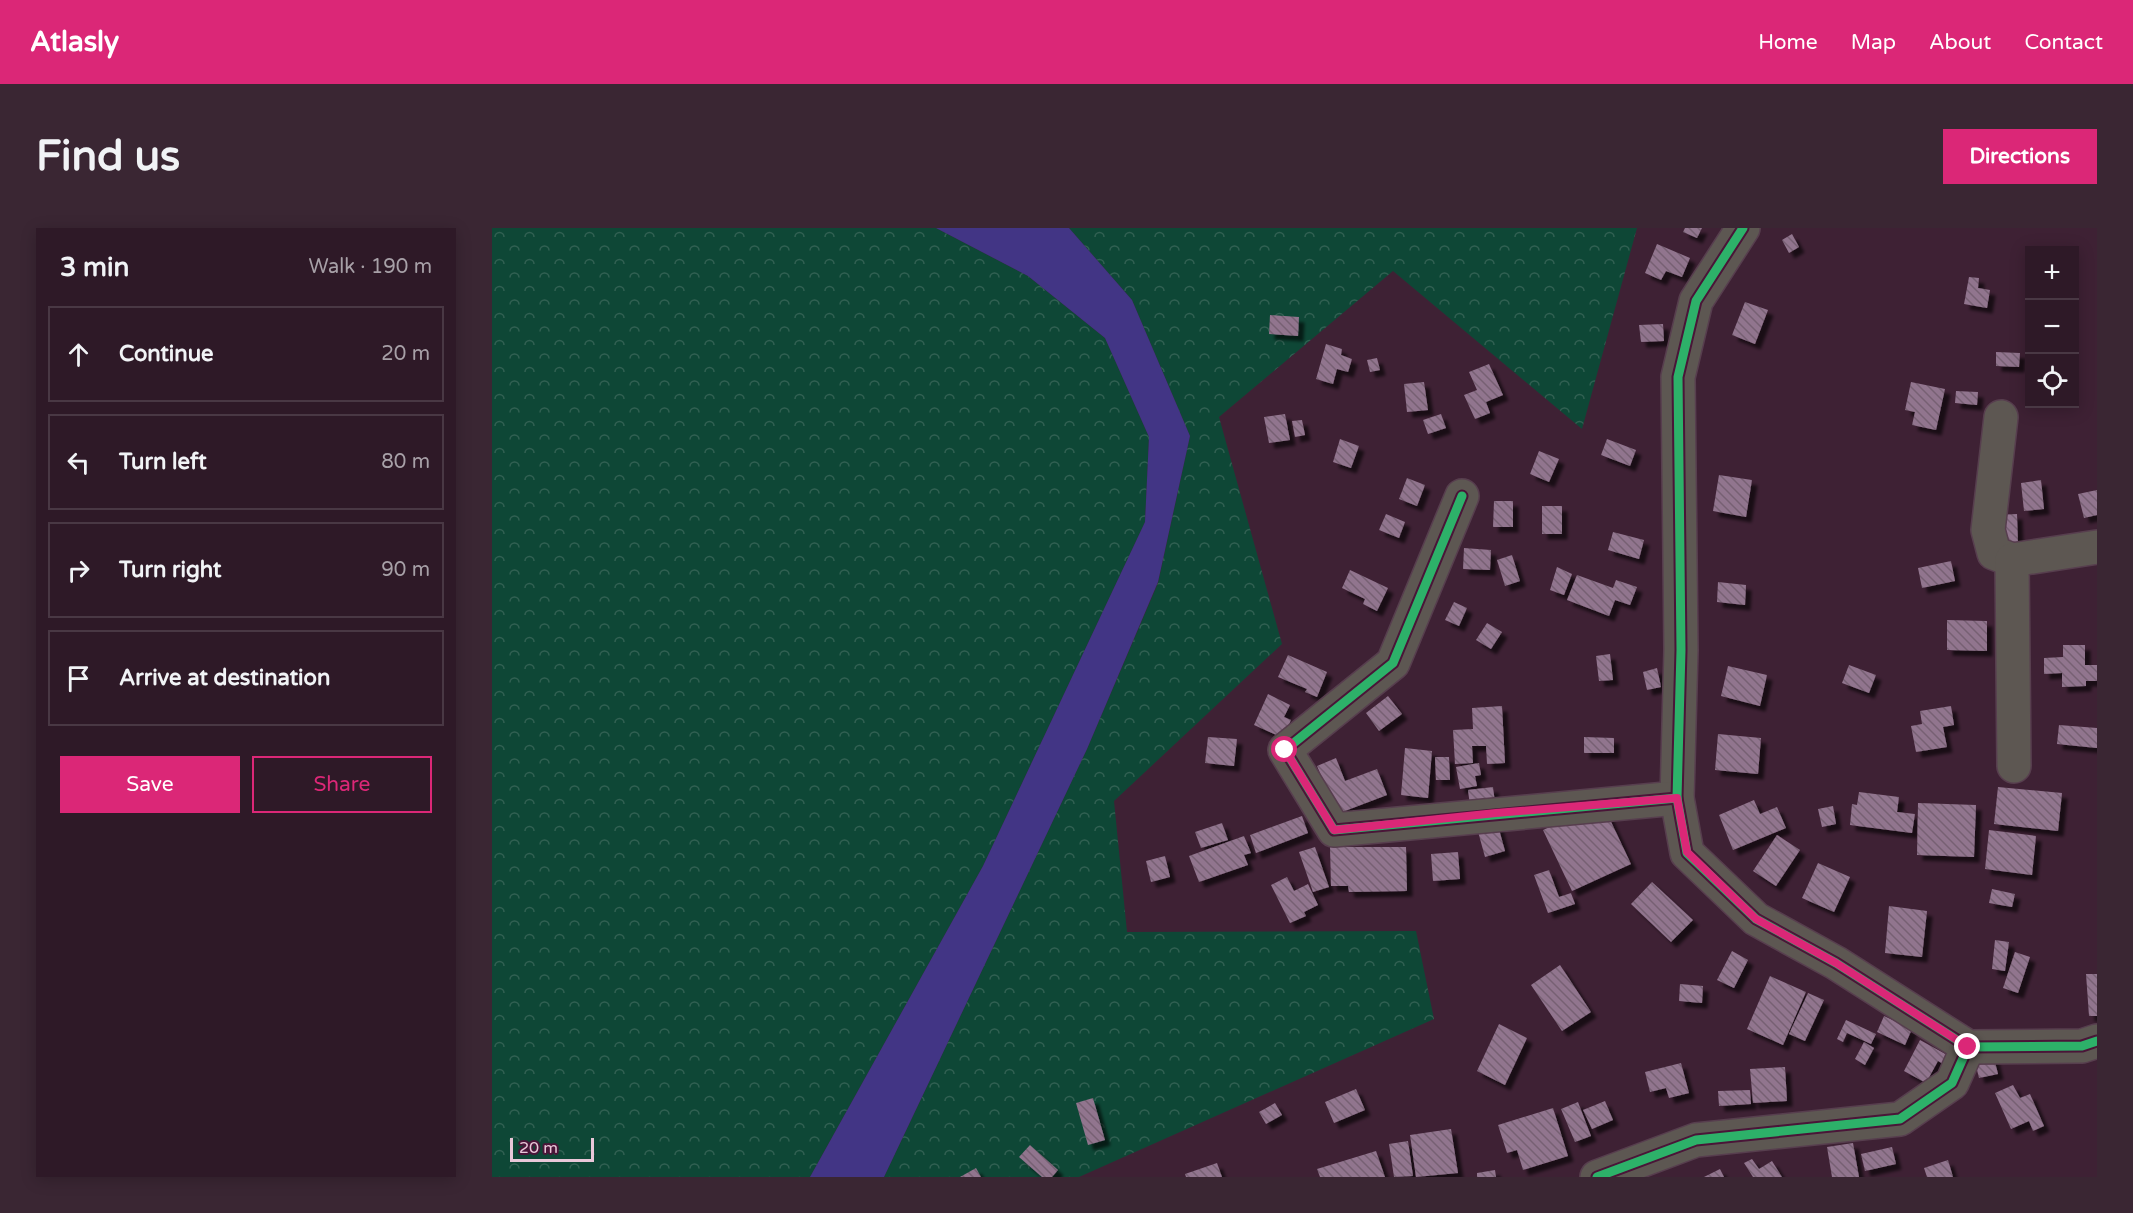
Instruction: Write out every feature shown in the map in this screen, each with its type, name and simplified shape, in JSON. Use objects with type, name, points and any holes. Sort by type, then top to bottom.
[{"type":"street","points":[[1743,228],[1696,301],[1678,377],[1681,650],[1677,798],[1687,852],[1756,919],[1836,963],[1968,1047],[2082,1046],[2097,1041]]},
{"type":"street","points":[[2001,417],[1988,530],[1994,553],[2012,560],[2097,547]]},
{"type":"street","points":[[1462,496],[1392,663],[1285,750],[1334,830],[1496,813],[1677,798]]},
{"type":"street","points":[[2012,560],[2014,766]]},
{"type":"street","points":[[1597,1177],[1696,1140],[1900,1119],[1952,1083],[1968,1047]]},
{"type":"green space","points":[[492,228],[936,228],[1028,276],[1105,338],[1149,437],[1145,522],[983,866],[810,1177],[492,1177]]},
{"type":"green space","points":[[1069,228],[1637,228],[1582,429],[1393,271],[1219,417],[1282,644],[1114,801],[1127,932],[1416,931],[1434,1019],[1079,1177],[884,1177],[1087,749],[1158,583],[1190,436],[1132,300]]},
{"type":"shaded area","points":[[936,228],[1069,228],[1132,300],[1190,436],[1158,582],[1087,749],[884,1177],[810,1177],[983,866],[1145,522],[1149,437],[1105,338],[1028,276]]},
{"type":"building","points":[[1685,228],[1702,228],[1697,238],[1683,232]]},
{"type":"building","points":[[1792,234],[1799,247],[1789,253],[1782,240]]},
{"type":"building","points":[[1657,244],[1690,258],[1682,277],[1666,271],[1661,280],[1645,273]]},
{"type":"building","points":[[1969,277],[1979,278],[1978,288],[1990,290],[1987,308],[1964,304]]},
{"type":"building","points":[[1745,302],[1768,310],[1755,344],[1732,335]]},
{"type":"building","points":[[1270,315],[1299,317],[1298,336],[1269,334]]},
{"type":"building","points":[[1663,324],[1664,341],[1641,342],[1639,325]]},
{"type":"building","points":[[1326,344],[1342,349],[1341,355],[1352,359],[1348,372],[1337,369],[1333,384],[1316,379]]},
{"type":"building","points":[[1996,352],[2020,353],[2019,367],[1996,366]]},
{"type":"building","points":[[1377,358],[1380,370],[1370,372],[1367,360]]},
{"type":"building","points":[[1489,364],[1503,395],[1486,402],[1490,413],[1475,419],[1464,395],[1477,390],[1469,372]]},
{"type":"building","points":[[1424,382],[1428,410],[1407,412],[1404,384]]},
{"type":"building","points":[[1911,382],[1945,389],[1936,430],[1912,425],[1915,412],[1905,410]]},
{"type":"building","points":[[1956,391],[1978,392],[1977,405],[1955,403]]},
{"type":"building","points":[[1285,414],[1290,440],[1269,443],[1264,417]]},
{"type":"building","points":[[1441,414],[1446,428],[1428,434],[1423,420]]},
{"type":"building","points":[[1302,420],[1305,435],[1295,437],[1292,421]]},
{"type":"building","points":[[1340,439],[1359,446],[1351,468],[1333,462]]},
{"type":"building","points":[[1607,439],[1636,450],[1630,466],[1601,455]]},
{"type":"building","points":[[1539,451],[1559,459],[1549,482],[1530,474]]},
{"type":"building","points":[[1719,475],[1752,480],[1746,517],[1713,511]]},
{"type":"building","points":[[1407,478],[1425,485],[1417,506],[1399,499]]},
{"type":"building","points":[[2041,480],[2044,509],[2024,511],[2021,483]]},
{"type":"building","points":[[2097,490],[2097,515],[2084,518],[2078,494]]},
{"type":"building","points":[[1494,501],[1513,501],[1513,527],[1493,527]]},
{"type":"building","points":[[1542,506],[1562,506],[1562,534],[1542,534]]},
{"type":"building","points":[[1386,514],[1405,522],[1399,538],[1379,530]]},
{"type":"building","points":[[2017,514],[2018,544],[1998,545],[1996,515]]},
{"type":"building","points":[[1613,532],[1644,540],[1639,559],[1608,550]]},
{"type":"building","points":[[1464,548],[1491,550],[1490,570],[1463,569]]},
{"type":"building","points":[[1512,555],[1520,581],[1505,586],[1497,560]]},
{"type":"building","points":[[1951,561],[1955,581],[1922,588],[1918,568]]},
{"type":"building","points":[[1557,567],[1572,574],[1564,595],[1550,590]]},
{"type":"building","points":[[1350,570],[1388,588],[1377,611],[1363,604],[1365,599],[1342,588]]},
{"type":"building","points":[[1577,575],[1613,588],[1616,580],[1637,587],[1630,605],[1615,600],[1609,616],[1567,600]]},
{"type":"building","points":[[1718,582],[1746,585],[1745,605],[1717,602]]},
{"type":"building","points":[[1454,602],[1467,608],[1459,626],[1445,620]]},
{"type":"building","points":[[1947,620],[1987,621],[1987,651],[1947,650]]},
{"type":"building","points":[[1487,623],[1502,632],[1491,649],[1476,640]]},
{"type":"building","points":[[2063,645],[2085,645],[2085,665],[2097,665],[2097,681],[2086,681],[2086,686],[2062,687],[2062,673],[2044,674],[2044,658],[2063,657]]},
{"type":"building","points":[[1610,654],[1613,680],[1599,681],[1596,656]]},
{"type":"building","points":[[1288,655],[1327,672],[1317,697],[1305,692],[1307,689],[1278,677]]},
{"type":"building","points":[[1849,665],[1876,675],[1869,693],[1842,683]]},
{"type":"building","points":[[1728,666],[1767,675],[1760,706],[1721,696]]},
{"type":"building","points":[[1657,668],[1661,687],[1647,690],[1643,672]]},
{"type":"building","points":[[1268,694],[1290,705],[1284,717],[1291,720],[1283,738],[1254,725]]},
{"type":"building","points":[[1388,696],[1402,714],[1379,731],[1366,713]]},
{"type":"building","points":[[1502,706],[1505,763],[1487,764],[1486,746],[1472,746],[1473,763],[1455,764],[1453,730],[1473,729],[1472,708]]},
{"type":"building","points":[[1951,706],[1954,725],[1943,727],[1947,747],[1916,752],[1911,726],[1922,724],[1920,711]]},
{"type":"building","points":[[2059,725],[2097,728],[2097,748],[2057,744]]},
{"type":"building","points":[[1718,734],[1761,738],[1758,774],[1715,770]]},
{"type":"building","points":[[1208,737],[1237,739],[1234,766],[1205,763]]},
{"type":"building","points":[[1584,737],[1614,738],[1614,753],[1584,753]]},
{"type":"building","points":[[1405,748],[1432,751],[1428,798],[1401,795]]},
{"type":"building","points":[[1435,757],[1449,757],[1450,780],[1436,780]]},
{"type":"building","points":[[1336,758],[1345,781],[1377,769],[1387,795],[1337,814],[1317,766]]},
{"type":"building","points":[[1479,763],[1481,775],[1475,776],[1477,786],[1460,789],[1456,767]]},
{"type":"building","points":[[1493,787],[1495,803],[1470,806],[1468,790]]},
{"type":"building","points":[[1998,787],[2062,793],[2058,831],[1994,824]]},
{"type":"building","points":[[1859,792],[1899,797],[1897,812],[1915,814],[1912,833],[1850,825],[1852,804],[1857,805]]},
{"type":"building","points":[[1754,800],[1760,814],[1777,807],[1786,828],[1733,850],[1719,815]]},
{"type":"building","points":[[1918,803],[1976,805],[1974,857],[1917,855]]},
{"type":"building","points":[[1833,806],[1836,824],[1822,827],[1818,809]]},
{"type":"building","points":[[1605,809],[1631,864],[1572,891],[1543,830],[1587,810]]},
{"type":"building","points":[[1302,816],[1308,833],[1256,853],[1250,835]]},
{"type":"building","points":[[1497,822],[1505,851],[1485,857],[1477,828]]},
{"type":"building","points":[[1222,823],[1228,840],[1201,848],[1195,832]]},
{"type":"building","points":[[1989,830],[2036,836],[2032,875],[1985,869]]},
{"type":"building","points":[[1777,835],[1800,850],[1776,886],[1753,871]]},
{"type":"building","points":[[1244,836],[1251,853],[1244,855],[1248,865],[1199,882],[1189,856]]},
{"type":"building","points":[[1315,847],[1329,887],[1313,892],[1299,852]]},
{"type":"building","points":[[1330,847],[1406,847],[1407,891],[1349,892],[1348,886],[1331,886]]},
{"type":"building","points":[[1458,852],[1460,879],[1433,881],[1431,854]]},
{"type":"building","points":[[1165,856],[1170,877],[1151,882],[1146,861]]},
{"type":"building","points":[[1818,863],[1850,877],[1834,912],[1802,898]]},
{"type":"building","points":[[1549,870],[1559,897],[1571,893],[1575,904],[1548,913],[1534,875]]},
{"type":"building","points":[[1287,877],[1294,891],[1308,884],[1318,905],[1304,912],[1306,916],[1290,923],[1271,885]]},
{"type":"building","points":[[1652,882],[1693,920],[1671,942],[1631,904]]},
{"type":"building","points":[[1992,889],[2015,894],[2012,907],[1989,903]]},
{"type":"building","points":[[1889,906],[1927,911],[1922,957],[1885,953]]},
{"type":"building","points":[[1995,940],[2009,942],[2005,971],[1992,969]]},
{"type":"building","points":[[1732,951],[1748,960],[1734,988],[1717,980]]},
{"type":"building","points":[[2015,952],[2030,957],[2018,993],[2003,988]]},
{"type":"building","points":[[1560,965],[1591,1012],[1562,1031],[1531,985]]},
{"type":"building","points":[[2086,974],[2097,974],[2097,1016],[2089,1016]]},
{"type":"building","points":[[1770,976],[1806,992],[1783,1045],[1747,1029]]},
{"type":"building","points":[[1680,984],[1703,986],[1702,1003],[1679,1001]]},
{"type":"building","points":[[1808,993],[1824,1000],[1805,1041],[1789,1034]]},
{"type":"building","points":[[1884,1016],[1912,1029],[1905,1045],[1877,1032]]},
{"type":"building","points":[[1846,1020],[1876,1034],[1871,1044],[1847,1033],[1843,1042],[1837,1039]]},
{"type":"building","points":[[1499,1024],[1527,1038],[1505,1085],[1477,1071]]},
{"type":"building","points":[[1920,1040],[1949,1056],[1945,1065],[1938,1061],[1926,1083],[1904,1071]]},
{"type":"building","points":[[1864,1042],[1874,1048],[1865,1065],[1855,1059]]},
{"type":"building","points":[[1993,1054],[1998,1074],[1979,1078],[1974,1058]]},
{"type":"building","points":[[1681,1063],[1689,1093],[1669,1098],[1666,1088],[1650,1092],[1645,1072]]},
{"type":"building","points":[[1785,1067],[1787,1101],[1753,1103],[1750,1069]]},
{"type":"building","points":[[2013,1085],[2020,1098],[2030,1094],[2044,1126],[2033,1131],[2029,1121],[2011,1129],[1995,1093]]},
{"type":"building","points":[[1356,1089],[1365,1110],[1334,1123],[1325,1102]]},
{"type":"building","points":[[1750,1090],[1751,1104],[1719,1106],[1718,1091]]},
{"type":"building","points":[[1093,1098],[1105,1140],[1088,1145],[1076,1103]]},
{"type":"building","points":[[1605,1101],[1613,1120],[1592,1129],[1583,1110]]},
{"type":"building","points":[[1578,1102],[1591,1136],[1575,1142],[1561,1109]]},
{"type":"building","points":[[1275,1103],[1282,1115],[1266,1124],[1259,1112]]},
{"type":"building","points":[[1553,1108],[1568,1156],[1523,1170],[1517,1150],[1507,1153],[1498,1125]]},
{"type":"building","points":[[1451,1129],[1458,1173],[1416,1177],[1410,1135]]},
{"type":"building","points":[[1408,1141],[1413,1176],[1394,1177],[1389,1144]]},
{"type":"building","points":[[1853,1143],[1859,1177],[1832,1177],[1827,1147]]},
{"type":"building","points":[[1030,1145],[1058,1170],[1052,1177],[1042,1177],[1019,1157]]},
{"type":"building","points":[[1892,1147],[1896,1164],[1865,1171],[1861,1154]]},
{"type":"building","points":[[1376,1151],[1385,1177],[1320,1177],[1317,1169]]},
{"type":"building","points":[[1752,1159],[1759,1169],[1772,1161],[1782,1177],[1753,1177],[1744,1163]]},
{"type":"building","points":[[1948,1160],[1953,1177],[1927,1177],[1924,1168]]},
{"type":"building","points":[[1217,1163],[1222,1177],[1186,1177],[1185,1174]]},
{"type":"building","points":[[976,1168],[981,1177],[960,1177]]},
{"type":"building","points":[[1720,1169],[1724,1177],[1704,1177]]},
{"type":"building","points":[[1495,1170],[1496,1177],[1477,1177],[1477,1173]]},
{"type":"cycle path","points":[[1743,228],[1696,301],[1678,377],[1681,650],[1677,798],[1687,853],[1756,919],[1836,963],[1968,1047],[2082,1046],[2097,1041]]},
{"type":"cycle path","points":[[1462,496],[1393,663],[1285,750],[1334,830],[1677,798]]},
{"type":"cycle path","points":[[1597,1177],[1696,1140],[1900,1119],[1952,1083],[1968,1047]]},
{"type":"route","points":[[1285,750],[1334,830],[1496,813],[1677,798],[1687,852],[1756,919],[1836,963],[1968,1047]]}]
